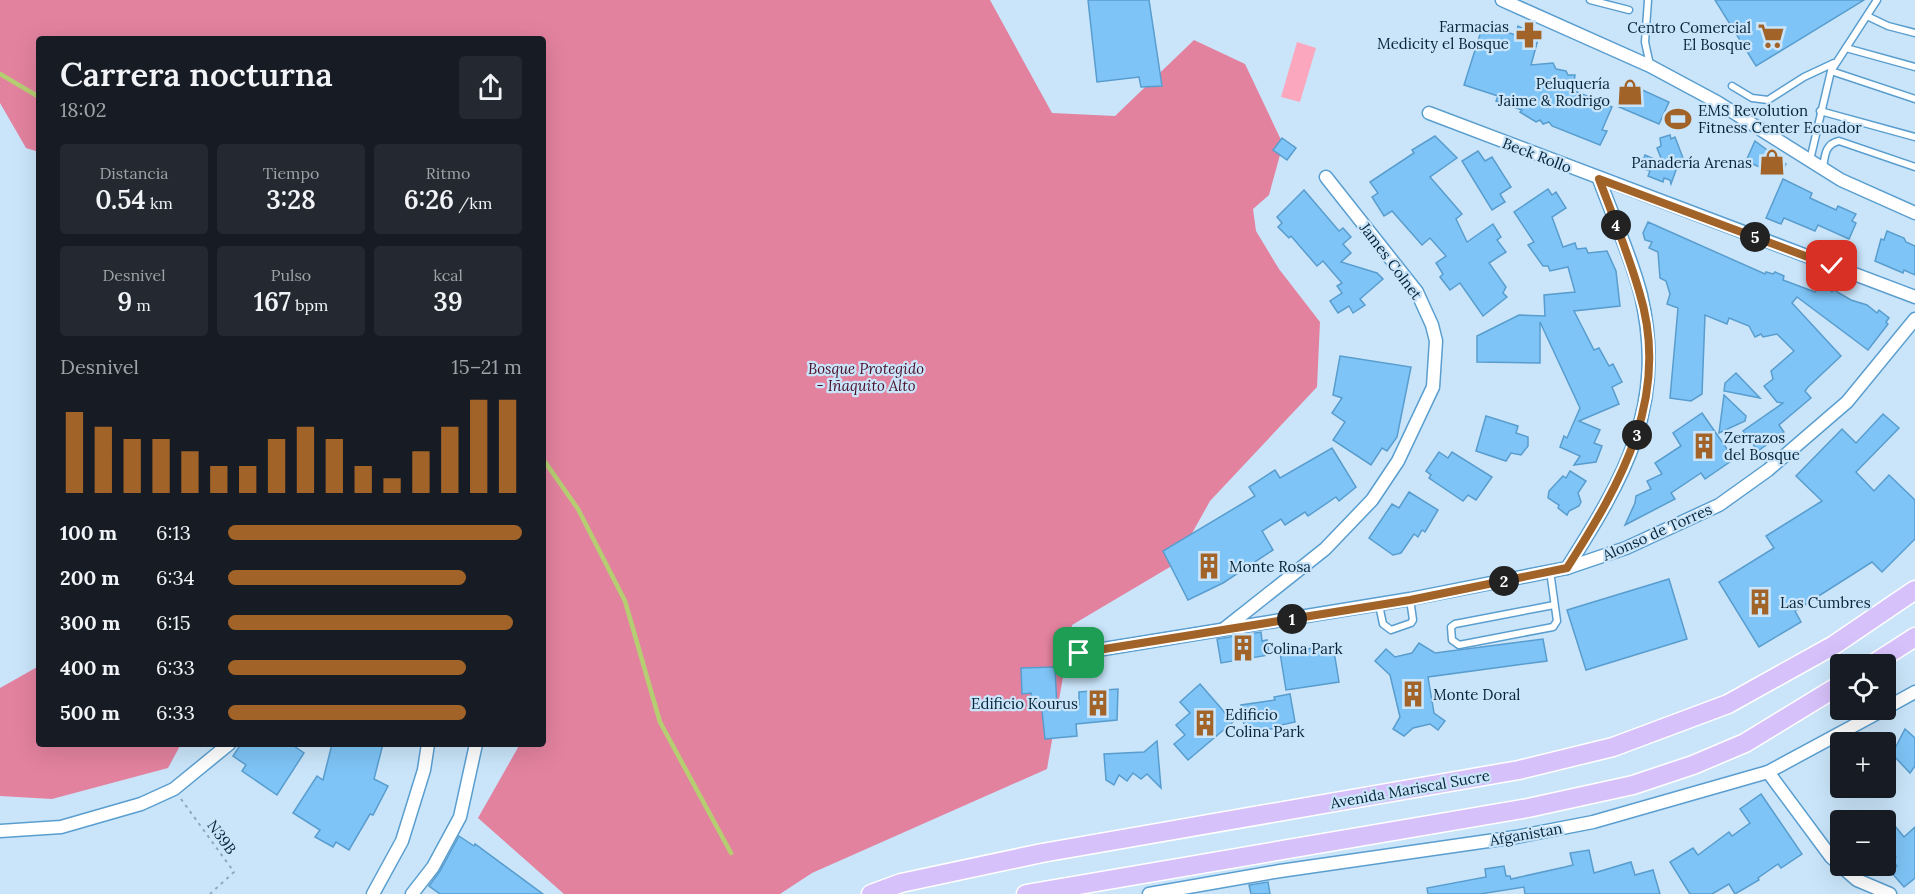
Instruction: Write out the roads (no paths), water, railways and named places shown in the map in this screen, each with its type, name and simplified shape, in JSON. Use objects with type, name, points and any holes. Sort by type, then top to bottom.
[{"type":"main road","name":"Avenida Mariscal Sucre","points":[[872,894],[901,883],[1042,853],[1519,770],[1613,747],[1728,704],[1834,645],[1915,590]]},
{"type":"main road","points":[[1889,654],[1915,637]]},
{"type":"main road","points":[[1026,894],[1528,808],[1633,785],[1693,765],[1745,743],[1830,691]]},
{"type":"street","points":[[1502,0],[1650,66],[1717,102],[1857,188],[1915,213]]},
{"type":"street","name":"Beck Rollo","points":[[1429,113],[1915,297]]},
{"type":"street","name":"James Colnet","points":[[1223,630],[1325,549],[1372,500],[1398,461],[1433,387],[1436,341],[1417,292],[1326,177]]},
{"type":"street","points":[[1567,568],[1622,474],[1643,417],[1647,384],[1649,345],[1640,292],[1599,179]]},
{"type":"street","name":"Alonso de Torres","points":[[1079,653],[1410,600],[1567,568],[1600,558],[1719,505],[1745,488],[1801,444],[1838,410],[1868,379],[1915,319]]},
{"type":"street","name":"Afganistan","points":[[1896,702],[1915,692]]},
{"type":"street","name":"Afganistan","points":[[1149,894],[1280,871],[1516,837],[1593,822],[1768,772],[1864,720]]},
{"type":"street","points":[[0,831],[61,827],[141,804],[174,789],[225,747]]},
{"type":"street","points":[[373,894],[402,841],[424,770],[428,747]]},
{"type":"street","points":[[412,894],[433,867],[460,817],[475,747]]},
{"type":"street","points":[[1768,772],[1830,856]]},
{"type":"street","points":[[1853,876],[1890,894]]},
{"type":"lane","points":[[1590,0],[1629,10]]},
{"type":"lane","points":[[1648,0],[1645,42],[1650,66]]},
{"type":"lane","points":[[1810,160],[1831,71],[1877,0]]},
{"type":"lane","points":[[1867,16],[1888,26],[1915,33]]},
{"type":"lane","points":[[1846,48],[1915,67]]},
{"type":"lane","points":[[1732,86],[1752,98],[1768,100],[1804,77],[1838,62]]},
{"type":"lane","points":[[1831,71],[1915,99]]},
{"type":"lane","points":[[1820,111],[1915,136]]},
{"type":"lane","points":[[1823,168],[1827,148],[1831,143],[1839,141],[1915,167]]},
{"type":"lane","points":[[1550,571],[1557,621],[1553,627],[1459,645],[1452,640],[1450,632],[1455,624],[1554,605]]},
{"type":"lane","points":[[1379,605],[1383,624],[1391,630],[1411,623],[1413,620],[1410,600]]},
{"type":"waterway","points":[[0,74],[36,95]]},
{"type":"waterway","points":[[546,463],[578,509],[625,601],[660,722],[731,853]]},
{"type":"place","name":"Farmacias Medicity el Bosque","points":[[1529,35]]},
{"type":"place","name":"Centro Comercial El Bosque","points":[[1771,36]]},
{"type":"place","name":"Peluquería Jaime & Rodrigo","points":[[1630,92]]},
{"type":"place","name":"EMS Revolution Fitness Center Ecuador","points":[[1678,119]]},
{"type":"place","name":"Panadería Arenas","points":[[1772,162]]},
{"type":"place","name":"Zerrazos del Bosque","points":[[1704,446]]},
{"type":"place","name":"Monte Rosa","points":[[1209,566]]},
{"type":"place","name":"Las Cumbres","points":[[1760,602]]},
{"type":"place","name":"Colina Park","points":[[1243,648]]},
{"type":"place","name":"Monte Doral","points":[[1413,694]]},
{"type":"place","name":"Edificio Kourus","points":[[1098,703]]},
{"type":"place","name":"Edificio Colina Park","points":[[1205,723]]},
{"type":"park label","name":"Bosque Protegido - Iñaquito Alto","points":[[866,376]]}]
